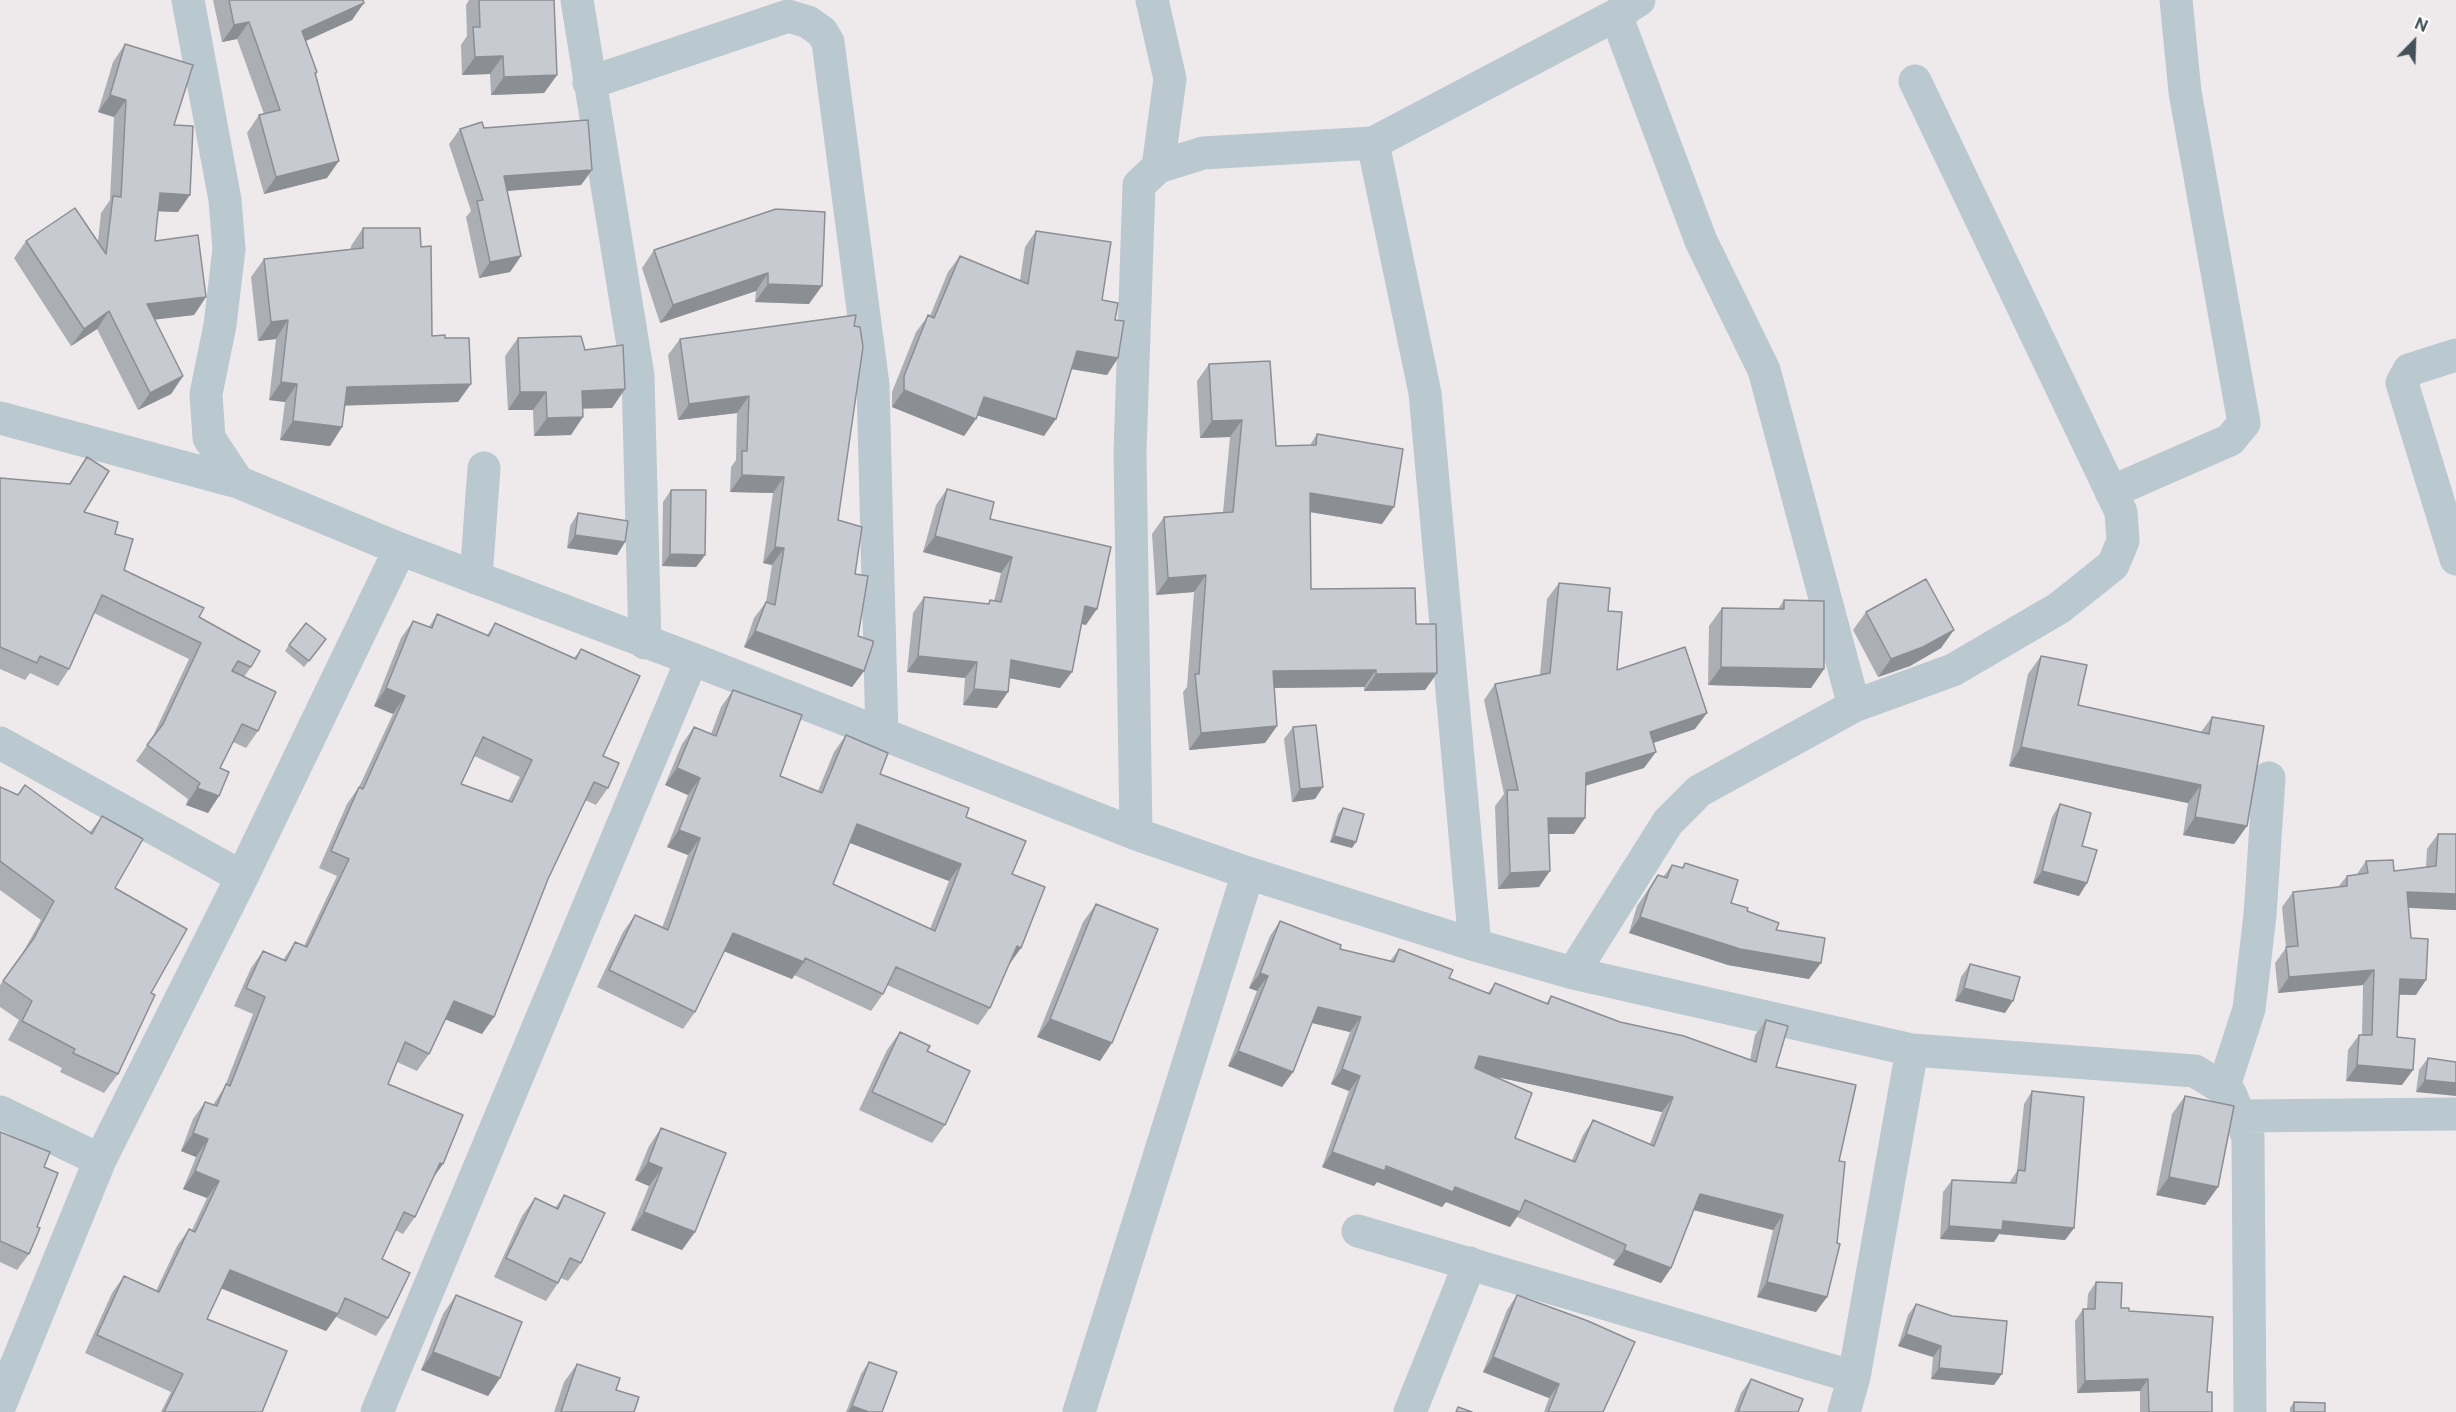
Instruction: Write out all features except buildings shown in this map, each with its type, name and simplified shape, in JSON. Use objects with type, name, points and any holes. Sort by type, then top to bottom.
[{"type":"street","points":[[188,0],[225,200],[229,249],[220,325],[206,394],[209,438],[238,482]]},
{"type":"street","points":[[577,0],[638,376],[645,643]]},
{"type":"street","points":[[1152,0],[1170,79],[1158,167]]},
{"type":"street","points":[[2111,492],[2230,440],[2244,423],[2186,92],[2176,0]]},
{"type":"street","points":[[1136,834],[1130,452],[1139,184],[1158,167],[1203,153],[1373,143],[1628,7],[1701,242],[1764,370],[1854,706]]},
{"type":"street","points":[[589,83],[788,16],[808,22],[822,32],[828,42],[873,385],[882,735]]},
{"type":"street","points":[[1573,974],[1668,822],[1683,804],[1699,791],[1854,706],[1953,669],[2059,608],[2113,565],[2123,541],[2121,512],[1915,81]]},
{"type":"street","points":[[1373,143],[1425,393],[1475,945]]},
{"type":"street","points":[[2456,355],[2409,370],[2402,383],[2456,559]]},
{"type":"street","points":[[0,418],[238,482],[400,549],[692,659],[1136,834],[1248,873],[1475,945],[1573,974],[1912,1050],[2195,1071],[2231,1102],[2248,1137],[2250,1412]]},
{"type":"street","points":[[476,578],[484,468]]},
{"type":"street","points":[[0,1406],[99,1160],[242,877],[400,549]]},
{"type":"street","points":[[377,1412],[692,659]]},
{"type":"street","points":[[0,743],[242,877]]},
{"type":"street","points":[[2231,1102],[2249,1009],[2260,915],[2269,778]]},
{"type":"street","points":[[1079,1412],[1248,873]]},
{"type":"street","points":[[1844,1412],[1854,1377],[1912,1050]]},
{"type":"street","points":[[2231,1102],[2456,1114]]},
{"type":"street","points":[[0,1112],[99,1160]]},
{"type":"street","points":[[1358,1231],[1854,1377]]},
{"type":"street","points":[[1410,1412],[1470,1263]]}]
